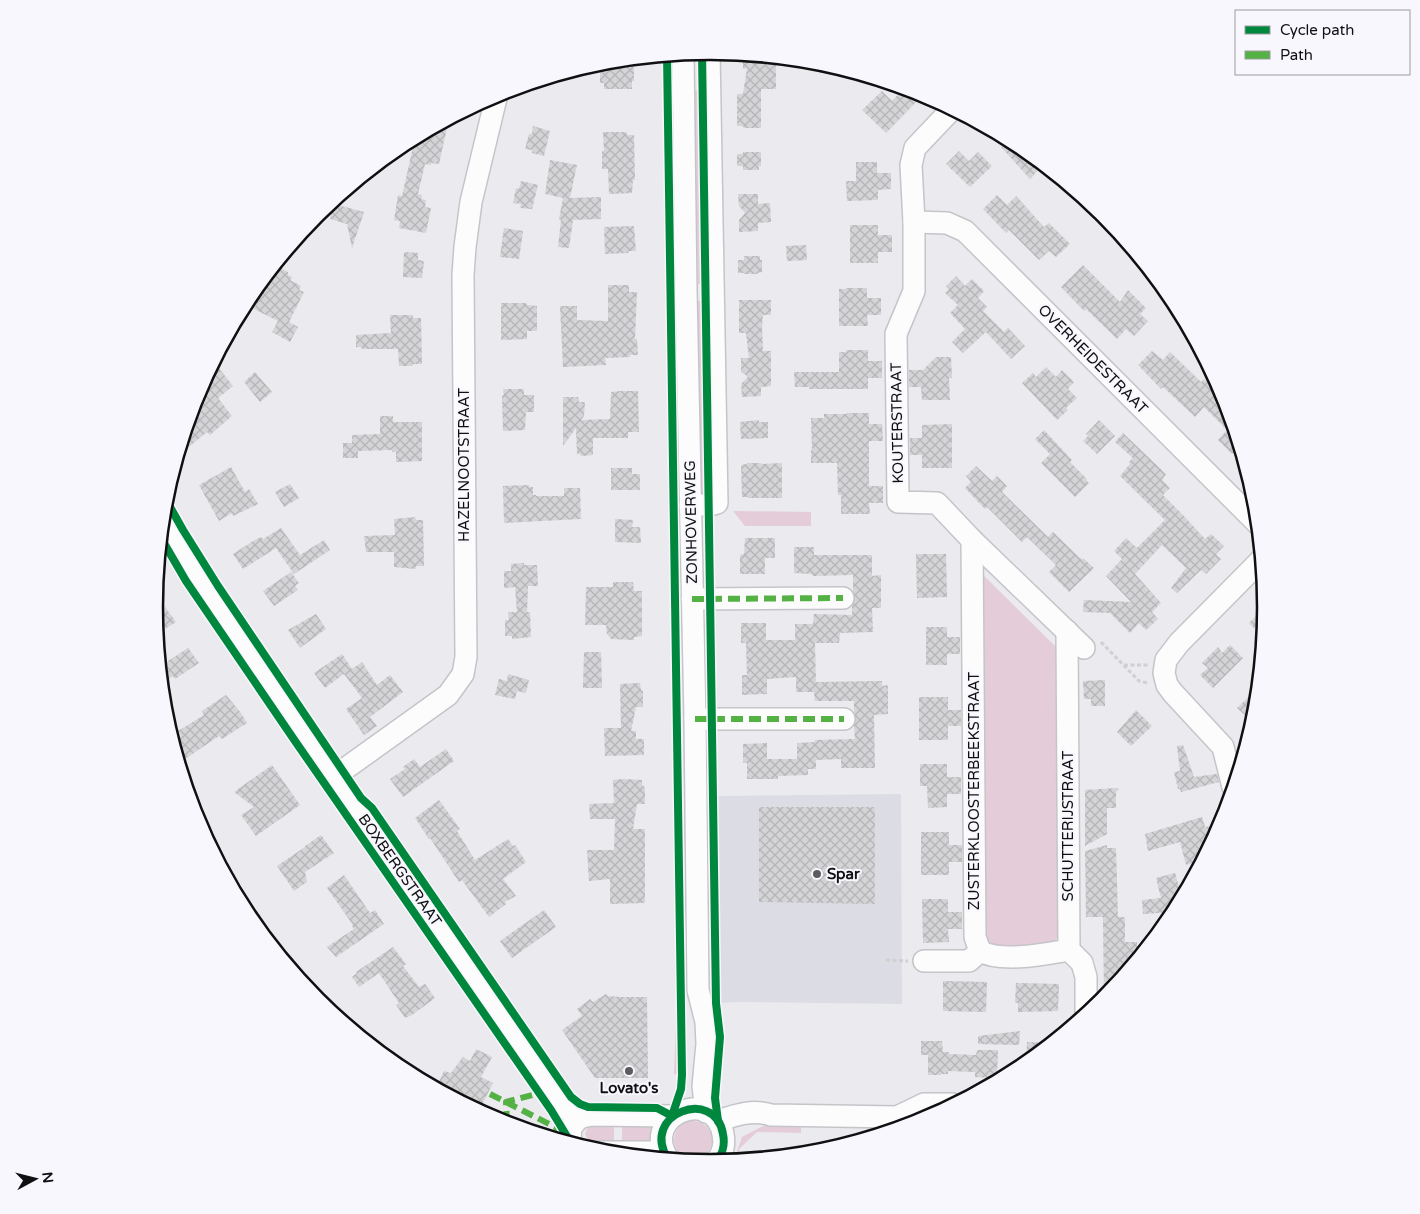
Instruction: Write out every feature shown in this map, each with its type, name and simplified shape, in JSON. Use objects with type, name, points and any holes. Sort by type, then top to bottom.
[{"type":"street","points":[[690,505],[717,503],[709,60]]},
{"type":"street","name":"ZONHOVERWEG","points":[[683,61],[690,505],[696,719],[698,990],[706,1022],[707,1044],[703,1086],[716,1124]]},
{"type":"street","points":[[683,79],[710,79]]},
{"type":"street","name":"HAZELNOOTSTRAAT","points":[[335,776],[448,695],[463,674],[466,657],[463,275],[471,202],[494,105]]},
{"type":"street","points":[[914,222],[911,165],[915,148],[947,114]]},
{"type":"street","name":"OVERHEIDESTRAAT","points":[[914,222],[947,223],[966,231],[1248,514]]},
{"type":"street","name":"KOUTERSTRAAT","points":[[914,222],[914,291],[896,334],[898,502],[937,504],[1067,631],[1091,644]]},
{"type":"street","points":[[686,291],[714,291]]},
{"type":"street","name":"BOXBERGSTRAAT","points":[[169,528],[216,605],[557,1096],[577,1119]]},
{"type":"street","name":"ZUSTERKLOOSTERBEEKSTRAAT","points":[[972,540],[975,938],[980,951]]},
{"type":"street","points":[[1230,776],[1222,747],[1158,674],[1179,643],[1255,566]]},
{"type":"street","points":[[692,599],[843,598]]},
{"type":"street","name":"SCHUTTERIJSTRAAT","points":[[1067,631],[1069,950]]},
{"type":"street","points":[[696,719],[844,719]]},
{"type":"street","points":[[924,961],[969,961],[980,951],[988,956],[1031,957],[1069,950],[1082,963],[1086,978],[1086,1004]]},
{"type":"street","name":"ZONHOVERWEG","points":[[665,1152],[662,1134],[666,1124],[678,1113],[690,1086],[694,1007],[698,990]]},
{"type":"street","points":[[570,1136],[570,1130],[577,1119],[592,1115],[678,1113],[695,1109],[716,1124],[745,1127],[771,1115],[897,1117],[924,1104],[938,1104]]},
{"type":"street","points":[[716,1124],[723,1150],[721,1154]]},
{"type":"path","points":[[1091,644],[1124,666],[1139,681],[1158,674]]},
{"type":"path","points":[[1124,666],[1158,674]]},
{"type":"path","points":[[886,960],[902,960]]},
{"type":"shaded area","points":[[700,90],[703,284],[698,284],[694,91]]},
{"type":"shaded area","points":[[697,301],[704,301],[706,493],[700,497]]},
{"type":"shaded area","points":[[733,511],[811,512],[811,526],[745,526]]},
{"type":"shaded area","points":[[978,570],[1059,650],[1061,932],[1054,943],[1042,948],[998,947],[987,941],[981,926]]},
{"type":"shaded area","points":[[901,794],[902,1004],[719,1003],[716,796]]},
{"type":"shaded area","points":[[679,1025],[680,1075],[674,1074],[676,1026]]},
{"type":"shaded area","points":[[622,1120],[655,1120],[650,1140],[652,1148],[622,1146]]},
{"type":"shaded area","points":[[686,1122],[700,1122],[711,1133],[711,1147],[705,1154],[680,1153],[675,1147],[675,1133]]},
{"type":"shaded area","points":[[594,1125],[614,1125],[614,1142],[588,1140],[585,1134],[587,1129]]},
{"type":"shaded area","points":[[763,1126],[801,1126],[801,1133],[757,1132],[739,1149],[739,1153],[736,1153],[742,1137]]},
{"type":"building","points":[[743,61],[776,64],[776,89],[761,89],[761,128],[737,126],[737,94],[743,94],[747,68],[743,69]]},
{"type":"building","points":[[634,67],[632,89],[604,89],[604,83],[600,83],[600,72]]},
{"type":"building","points":[[882,91],[892,101],[899,94],[917,101],[886,133],[862,110]]},
{"type":"building","points":[[533,126],[550,131],[544,156],[525,149],[529,134],[532,134]]},
{"type":"building","points":[[447,127],[439,164],[425,164],[418,194],[422,195],[421,199],[426,200],[425,207],[431,208],[426,233],[399,228],[400,221],[394,220],[398,195],[402,196],[413,148]]},
{"type":"building","points":[[603,132],[626,132],[627,135],[634,135],[635,180],[633,180],[632,193],[609,194],[608,169],[602,169],[602,151],[604,151]]},
{"type":"building","points":[[1001,147],[1007,148],[1039,170],[1030,179]]},
{"type":"building","points":[[959,151],[969,161],[978,152],[992,166],[970,187],[946,164]]},
{"type":"building","points":[[743,152],[761,152],[761,166],[759,166],[759,170],[743,170],[743,166],[737,166],[737,154],[743,154]]},
{"type":"building","points":[[550,160],[577,165],[570,198],[601,197],[601,219],[573,220],[569,248],[558,247],[561,220],[559,219],[563,198],[545,194]]},
{"type":"building","points":[[856,162],[877,162],[877,173],[891,173],[891,189],[878,190],[878,200],[847,201],[846,181],[856,181]]},
{"type":"building","points":[[521,181],[538,185],[532,209],[520,208],[521,204],[513,203],[516,188],[519,189]]},
{"type":"building","points":[[738,194],[758,194],[758,204],[770,203],[771,222],[758,223],[758,231],[739,232],[739,220],[745,213],[739,206]]},
{"type":"building","points":[[997,195],[1007,205],[1016,196],[1044,227],[1049,223],[1070,244],[1056,257],[1049,251],[1039,260],[1009,230],[1006,233],[983,209]]},
{"type":"building","points":[[339,205],[364,212],[352,248],[347,224],[330,219],[332,212]]},
{"type":"building","points":[[850,225],[878,225],[878,235],[892,235],[892,252],[878,252],[878,263],[850,263]]},
{"type":"building","points":[[634,226],[636,251],[605,254],[604,227]]},
{"type":"building","points":[[504,228],[523,231],[519,259],[500,257]]},
{"type":"building","points":[[806,245],[807,260],[787,261],[786,246]]},
{"type":"building","points":[[404,252],[418,253],[418,260],[424,261],[422,278],[403,277]]},
{"type":"building","points":[[744,256],[760,256],[762,272],[757,274],[738,273],[738,260],[744,260]]},
{"type":"building","points":[[1083,265],[1120,302],[1128,290],[1146,308],[1140,314],[1148,321],[1134,336],[1126,329],[1117,339],[1086,309],[1084,311],[1061,287]]},
{"type":"building","points":[[281,268],[288,272],[288,275],[292,277],[290,280],[301,286],[299,290],[304,292],[289,322],[298,327],[290,342],[272,332],[278,321],[252,308]]},
{"type":"building","points":[[956,276],[965,286],[972,279],[984,291],[978,298],[987,307],[983,311],[1004,332],[1008,328],[1025,346],[1011,359],[986,332],[963,353],[952,342],[965,329],[950,313],[958,305],[945,293],[949,289],[946,286]]},
{"type":"building","points":[[608,285],[629,285],[629,292],[637,292],[635,339],[637,339],[638,355],[605,358],[606,365],[563,367],[560,306],[577,306],[577,320],[608,321]]},
{"type":"building","points":[[867,288],[867,298],[881,298],[881,315],[867,315],[868,326],[839,326],[839,289]]},
{"type":"building","points":[[739,300],[771,300],[771,315],[763,315],[762,327],[763,351],[771,351],[771,386],[761,387],[761,396],[742,397],[741,384],[748,377],[741,371],[741,358],[749,358],[746,333],[739,333]]},
{"type":"building","points":[[501,303],[526,303],[527,305],[537,306],[537,331],[527,331],[527,339],[501,340]]},
{"type":"building","points":[[390,315],[413,315],[413,318],[421,318],[422,364],[399,366],[398,349],[362,349],[361,347],[356,347],[356,335],[391,333]]},
{"type":"building","points":[[846,350],[868,350],[868,361],[882,361],[882,378],[868,378],[868,389],[809,389],[809,387],[795,387],[794,372],[839,372],[839,352],[846,352]]},
{"type":"building","points":[[1152,351],[1163,360],[1170,352],[1201,382],[1204,379],[1209,384],[1215,398],[1228,431],[1234,452],[1232,454],[1218,440],[1227,430],[1204,407],[1195,417],[1163,387],[1161,389],[1138,365]]},
{"type":"building","points":[[936,357],[951,357],[952,378],[949,378],[950,400],[922,400],[921,387],[909,387],[909,370],[923,370]]},
{"type":"building","points":[[218,367],[233,386],[218,398],[232,416],[210,435],[207,432],[187,449]]},
{"type":"building","points":[[1046,367],[1056,377],[1062,370],[1074,382],[1068,389],[1077,398],[1057,420],[1022,383],[1033,373],[1036,377]]},
{"type":"building","points":[[255,372],[272,392],[260,402],[244,382]]},
{"type":"building","points":[[503,389],[524,389],[524,395],[534,395],[534,412],[526,412],[525,430],[503,431]]},
{"type":"building","points":[[638,391],[639,432],[628,432],[628,438],[593,438],[593,455],[581,456],[577,454],[576,428],[563,446],[563,397],[578,397],[579,402],[585,402],[584,416],[581,420],[610,419],[611,392]]},
{"type":"building","points":[[869,413],[869,424],[882,424],[883,441],[869,441],[869,486],[883,486],[883,503],[869,503],[870,514],[841,514],[841,495],[838,495],[837,463],[811,463],[811,418],[824,418],[824,414]]},
{"type":"building","points":[[380,416],[393,416],[393,422],[422,422],[422,461],[396,462],[396,452],[392,452],[392,450],[358,451],[358,458],[343,458],[343,443],[352,443],[352,435],[380,434]]},
{"type":"building","points":[[759,420],[759,422],[768,422],[768,438],[741,439],[740,422]]},
{"type":"building","points":[[1099,420],[1115,436],[1097,454],[1083,441],[1088,436],[1086,434]]},
{"type":"building","points":[[952,424],[952,468],[922,468],[922,455],[910,455],[910,438],[922,438],[922,425]]},
{"type":"building","points":[[1044,430],[1072,460],[1070,462],[1089,483],[1075,497],[1041,463],[1050,454],[1035,439]]},
{"type":"building","points":[[1123,433],[1166,474],[1162,480],[1170,488],[1163,495],[1205,539],[1211,534],[1224,546],[1216,554],[1221,559],[1206,574],[1201,570],[1177,593],[1171,588],[1186,568],[1162,545],[1135,574],[1161,603],[1152,612],[1158,619],[1146,630],[1139,623],[1130,633],[1110,613],[1083,612],[1084,600],[1131,602],[1106,576],[1122,559],[1114,551],[1126,538],[1137,548],[1165,520],[1120,476],[1133,458],[1115,442]]},
{"type":"building","points":[[747,463],[782,463],[782,498],[742,497],[741,465]]},
{"type":"building","points":[[976,466],[992,481],[997,476],[1007,486],[1002,492],[1048,537],[1053,532],[1082,560],[1083,558],[1094,568],[1069,592],[1049,572],[1056,565],[1027,537],[1022,542],[965,488],[971,482],[966,476]]},
{"type":"building","points":[[231,467],[245,492],[249,489],[258,504],[233,516],[232,513],[219,521],[199,485]]},
{"type":"building","points":[[611,468],[632,468],[632,474],[640,474],[640,490],[611,490]]},
{"type":"building","points":[[290,484],[299,498],[284,507],[275,492]]},
{"type":"building","points":[[529,485],[529,487],[533,487],[533,495],[536,496],[564,496],[564,488],[580,488],[581,519],[504,523],[503,486]]},
{"type":"building","points":[[415,517],[416,520],[423,520],[424,566],[416,566],[416,569],[394,567],[394,552],[366,552],[364,536],[395,535],[394,519]]},
{"type":"building","points":[[615,519],[633,520],[632,527],[640,527],[641,543],[615,542]]},
{"type":"building","points":[[281,528],[300,555],[324,540],[330,550],[294,574],[276,548],[243,569],[233,554],[253,541],[261,537],[263,539]]},
{"type":"building","points":[[745,538],[775,538],[775,558],[765,558],[765,574],[740,574],[740,555],[744,554]]},
{"type":"building","points":[[794,547],[814,547],[814,555],[872,555],[872,576],[881,575],[881,608],[872,608],[873,632],[840,633],[839,643],[815,643],[816,682],[882,681],[882,686],[888,685],[888,714],[874,715],[875,768],[841,768],[841,759],[816,760],[816,769],[808,769],[808,775],[778,776],[778,779],[747,779],[747,763],[743,763],[743,744],[767,743],[767,759],[797,759],[797,743],[815,742],[815,740],[855,739],[854,726],[856,719],[854,701],[815,701],[814,692],[796,692],[796,677],[767,679],[767,694],[742,695],[742,675],[747,675],[746,643],[741,643],[741,623],[766,623],[766,640],[795,640],[795,624],[813,624],[814,614],[852,615],[852,606],[855,598],[853,575],[813,576],[811,574],[794,573]]},
{"type":"building","points":[[916,554],[946,554],[947,597],[917,598]]},
{"type":"building","points":[[524,563],[524,565],[537,565],[538,586],[528,586],[527,612],[530,612],[531,637],[512,639],[512,636],[505,636],[505,620],[509,620],[508,612],[517,612],[515,587],[504,588],[504,571],[511,571],[511,564]]},
{"type":"building","points":[[291,572],[299,583],[295,586],[298,590],[274,606],[263,591]]},
{"type":"building","points":[[613,582],[633,582],[634,591],[642,591],[642,636],[634,637],[634,640],[611,639],[607,634],[606,625],[585,625],[586,587],[613,587]]},
{"type":"building","points":[[163,604],[176,622],[164,630]]},
{"type":"building","points":[[316,614],[326,629],[300,648],[288,630]]},
{"type":"building","points":[[1257,615],[1256,630],[1249,623]]},
{"type":"building","points":[[926,627],[947,627],[947,637],[960,637],[960,654],[947,654],[947,665],[926,665]]},
{"type":"building","points":[[1230,645],[1243,658],[1213,688],[1200,675],[1208,668],[1202,663],[1218,647],[1222,653]]},
{"type":"building","points":[[188,648],[199,663],[175,679],[173,676],[169,679],[166,664]]},
{"type":"building","points":[[584,652],[601,652],[602,688],[583,688]]},
{"type":"building","points":[[342,654],[352,669],[362,662],[377,685],[390,675],[403,692],[370,717],[377,726],[364,735],[346,709],[362,698],[344,674],[325,688],[314,673]]},
{"type":"building","points":[[508,674],[529,680],[526,693],[517,691],[515,699],[495,695],[499,679],[507,681]]},
{"type":"building","points":[[1105,680],[1105,706],[1091,706],[1091,699],[1084,699],[1083,681]]},
{"type":"building","points":[[640,683],[641,690],[643,691],[643,707],[636,707],[631,731],[636,731],[636,739],[644,739],[644,755],[605,756],[604,728],[621,728],[620,684]]},
{"type":"building","points":[[226,695],[247,723],[222,739],[219,736],[185,759],[179,737],[181,736],[178,731],[204,715],[202,711]]},
{"type":"building","points":[[919,697],[948,697],[948,710],[961,710],[961,726],[948,726],[948,740],[919,740]]},
{"type":"building","points":[[1249,697],[1246,716],[1237,708]]},
{"type":"building","points":[[1136,710],[1152,726],[1131,746],[1117,732]]},
{"type":"building","points":[[1183,745],[1194,777],[1217,774],[1219,782],[1181,792],[1178,789],[1174,772],[1180,771],[1177,746]]},
{"type":"building","points":[[446,749],[454,761],[403,797],[390,779],[405,769],[403,767],[414,759],[420,767]]},
{"type":"building","points":[[920,764],[947,764],[947,777],[961,777],[961,794],[947,794],[947,807],[928,808],[927,786],[920,786]]},
{"type":"building","points":[[272,765],[300,805],[256,836],[241,815],[254,807],[234,792]]},
{"type":"building","points":[[613,780],[642,780],[642,785],[645,787],[645,804],[637,804],[633,829],[645,829],[645,903],[610,904],[610,879],[589,881],[587,850],[614,850],[615,819],[590,819],[589,804],[614,803]]},
{"type":"building","points":[[1119,789],[1116,792],[1116,808],[1107,808],[1107,834],[1085,846],[1085,790]]},
{"type":"building","points":[[439,800],[460,829],[457,831],[475,860],[508,839],[513,846],[515,845],[526,862],[503,879],[516,896],[505,902],[506,904],[489,917],[462,880],[459,882],[415,818]]},
{"type":"building","name":"Spar","points":[[759,807],[875,807],[875,904],[759,902]]},
{"type":"building","points":[[1202,817],[1205,827],[1211,826],[1194,863],[1186,865],[1180,842],[1148,851],[1145,834]]},
{"type":"building","points":[[921,832],[949,832],[949,845],[962,845],[962,862],[949,862],[949,875],[921,875]]},
{"type":"building","points":[[321,835],[334,853],[305,872],[307,882],[294,891],[277,866]]},
{"type":"building","points":[[1107,845],[1107,848],[1116,848],[1118,917],[1125,917],[1125,942],[1137,942],[1137,949],[1104,987],[1103,917],[1086,917],[1085,851]]},
{"type":"building","points":[[1175,873],[1179,888],[1164,913],[1143,914],[1142,900],[1161,898],[1156,878]]},
{"type":"building","points":[[344,875],[370,913],[375,910],[384,924],[336,957],[327,947],[354,929],[327,888]]},
{"type":"building","points":[[922,899],[948,899],[948,912],[962,912],[962,929],[948,929],[949,942],[923,943]]},
{"type":"building","points":[[544,910],[556,927],[512,958],[500,941]]},
{"type":"building","points":[[393,947],[406,964],[403,966],[419,987],[425,984],[435,998],[405,1018],[396,1005],[399,1003],[379,973],[359,987],[352,977],[356,972]]},
{"type":"building","points":[[943,981],[987,982],[986,1012],[943,1011]]},
{"type":"building","points":[[1016,983],[1059,984],[1058,1011],[1018,1012],[1018,1003],[1015,1003]]},
{"type":"building","points":[[606,994],[608,996],[621,997],[647,997],[648,1078],[595,1078],[562,1030],[582,1016],[577,1009],[590,999],[593,1002]]},
{"type":"building","points":[[1020,1031],[1019,1045],[978,1044],[978,1036]]},
{"type":"building","points":[[921,1041],[942,1041],[943,1052],[949,1052],[949,1054],[976,1055],[977,1050],[998,1050],[997,1072],[988,1078],[975,1077],[975,1072],[948,1071],[948,1074],[928,1075],[928,1055],[921,1055]]},
{"type":"building","points":[[1027,1042],[1041,1043],[1026,1053]]},
{"type":"building","points":[[476,1049],[492,1057],[481,1077],[493,1083],[482,1104],[439,1082],[444,1071],[451,1073],[463,1057],[470,1061]]},
{"type":"marked path","points":[[692,599],[843,598]]},
{"type":"marked path","points":[[695,719],[844,719]]},
{"type":"marked path","points":[[507,1114],[506,1102],[540,1093]]},
{"type":"marked path","points":[[490,1094],[559,1129]]},
{"type":"cycle path","points":[[702,60],[716,1003],[720,1037],[715,1098],[718,1121]]},
{"type":"cycle path","points":[[667,62],[682,1075],[681,1089],[672,1116]]},
{"type":"cycle path","points":[[172,511],[218,586],[361,798],[372,808],[571,1097],[588,1107],[657,1108],[672,1116]]},
{"type":"cycle path","points":[[167,548],[186,581],[551,1110],[566,1134]]},
{"type":"cycle path","points":[[665,1152],[662,1143],[663,1129],[671,1119],[682,1112],[694,1109],[707,1111],[717,1119],[724,1142],[721,1154]]},
{"type":"place","name":"Spar","points":[[817,874]]},
{"type":"place","name":"Lovato's","points":[[629,1071]]}]
